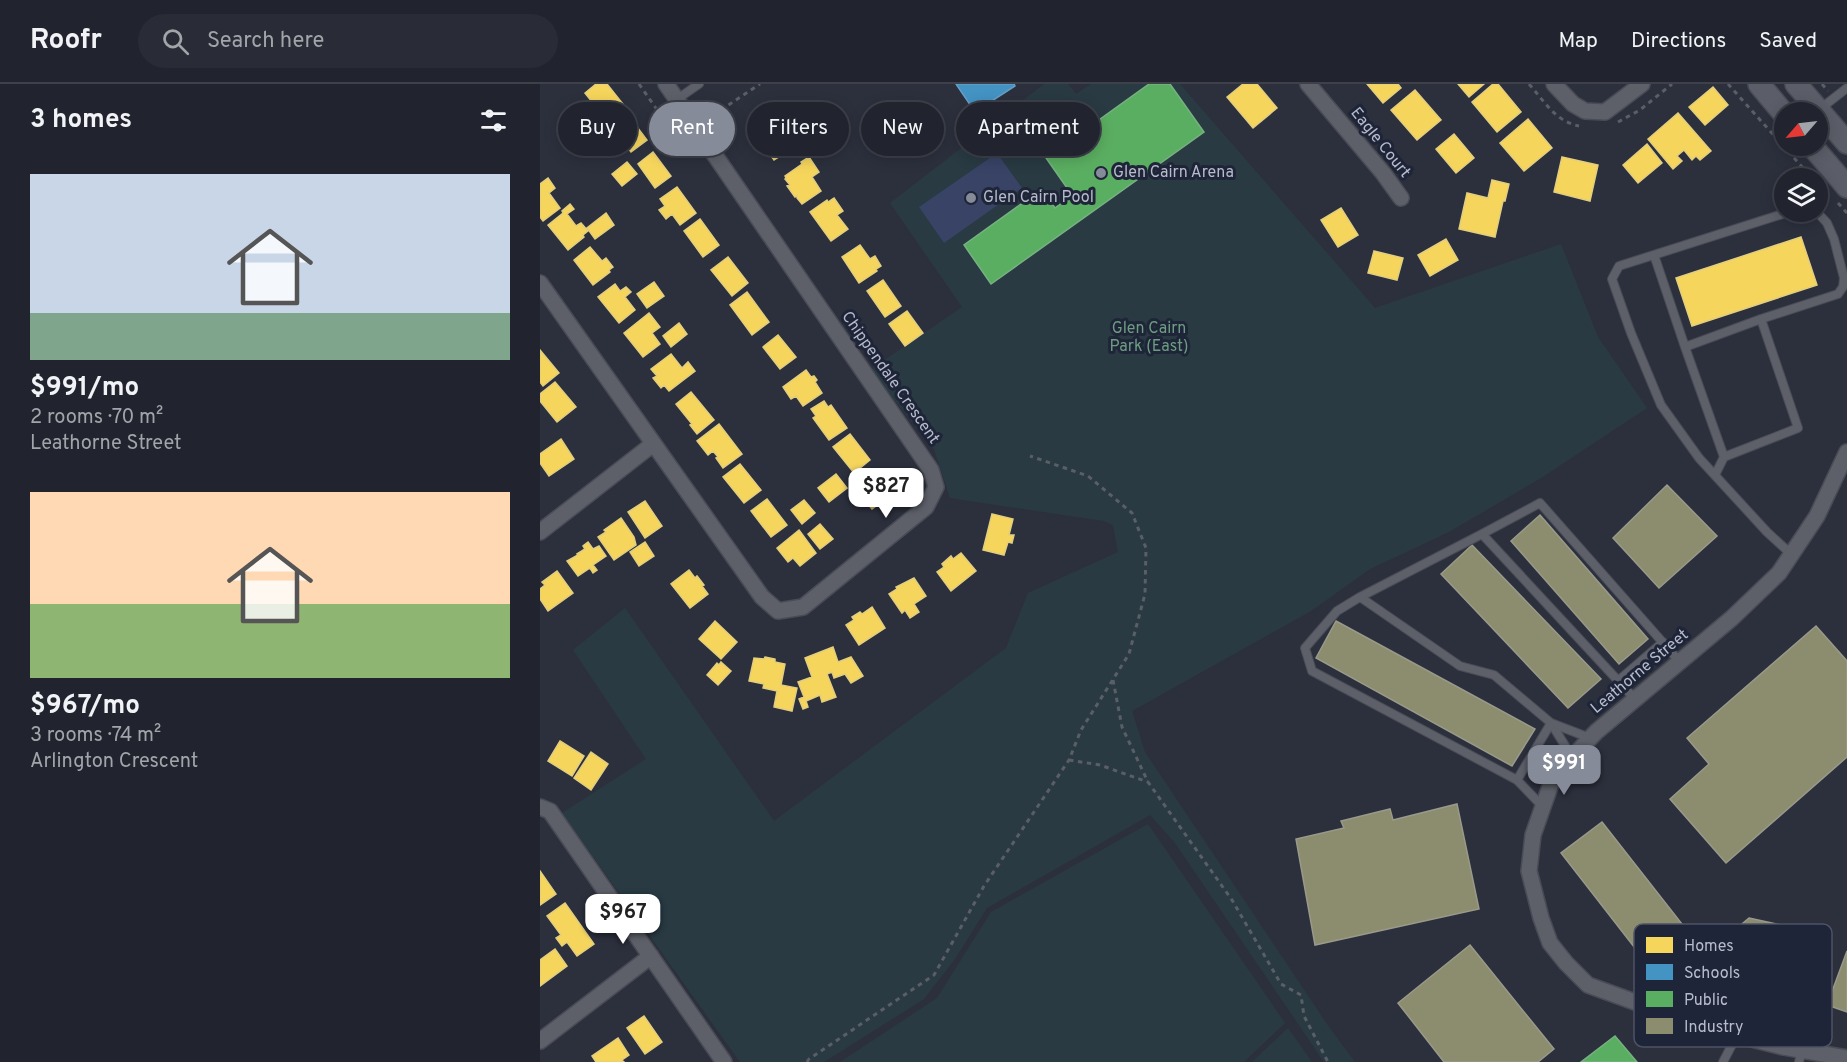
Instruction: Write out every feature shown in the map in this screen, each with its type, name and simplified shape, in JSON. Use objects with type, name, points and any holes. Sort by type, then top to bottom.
[{"type":"main road","points":[[1759,84],[1774,102]]},
{"type":"main road","points":[[1796,84],[1812,102]]},
{"type":"main road","points":[[1828,121],[1847,143]]},
{"type":"main road","points":[[1821,156],[1847,187]]},
{"type":"street","name":"Chippendale Crescent","points":[[540,283],[762,597],[778,611],[803,607],[926,507],[936,487],[932,470],[666,84]]},
{"type":"street","name":"Eagle Court","points":[[1308,84],[1383,173],[1401,198]]},
{"type":"street","points":[[1554,84],[1573,104],[1584,111],[1605,112],[1642,84]]},
{"type":"street","points":[[540,532],[653,444]]},
{"type":"street","name":"Leathorne Street","points":[[1634,1002],[1588,986],[1550,944],[1529,871],[1533,835],[1553,778],[1590,738],[1740,611],[1779,573],[1817,516],[1847,452]]},
{"type":"street","points":[[540,807],[550,810],[724,1062]]},
{"type":"street","points":[[540,1041],[651,956]]},
{"type":"street","name":"Leathorne Street","points":[[1773,1047],[1800,1056],[1847,1058]]},
{"type":"lane","points":[[676,100],[699,84]]},
{"type":"lane","points":[[1828,103],[1847,88]]},
{"type":"lane","points":[[1774,217],[1619,266],[1612,279],[1631,333],[1661,405],[1699,458],[1767,532],[1791,554]]},
{"type":"lane","points":[[1685,347],[1838,294],[1843,287],[1844,278],[1826,222]]},
{"type":"lane","points":[[1654,255],[1724,457]]},
{"type":"lane","points":[[1714,475],[1724,457],[1798,428],[1761,319]]},
{"type":"lane","points":[[1543,807],[1517,780],[1312,671],[1305,648],[1337,611],[1540,503],[1680,662]]},
{"type":"lane","points":[[1482,534],[1635,699]]},
{"type":"lane","points":[[1360,597],[1460,666],[1494,675],[1551,723],[1572,758]]},
{"type":"lane","points":[[1618,681],[1663,642]]},
{"type":"lane","points":[[1551,723],[1590,738]]},
{"type":"lane","points":[[1517,780],[1551,723]]},
{"type":"lane","points":[[1723,1062],[1731,1047]]},
{"type":"path","points":[[639,84],[652,102]]},
{"type":"path","points":[[733,102],[760,84]]},
{"type":"path","points":[[1728,84],[1803,168]]},
{"type":"path","points":[[807,1062],[808,1059],[934,975],[984,886],[1069,760],[1081,730],[1129,654],[1144,594],[1146,548],[1132,513],[1088,476],[1030,456]]},
{"type":"path","points":[[1112,678],[1122,727],[1148,782],[1232,900],[1281,984],[1301,995],[1304,1016],[1329,1062]]},
{"type":"path","points":[[1069,760],[1100,765],[1148,782]]},
{"type":"green space","name":"Glen Cairn Park (East)","points":[[1044,84],[1068,84],[1076,94],[1091,84],[1180,84],[1375,308],[1561,244],[1598,337],[1647,408],[1541,478],[1449,532],[1370,569],[1311,611],[1132,711],[1145,752],[1329,1027],[1355,1062],[1324,1062],[1175,843],[1150,815],[987,908],[955,959],[924,999],[824,1062],[740,1062],[562,813],[646,759],[573,650],[625,608],[774,821],[1006,648],[1028,593],[1118,552],[1113,525],[1104,521],[950,498],[934,449],[870,370],[962,307],[890,203],[956,152],[956,156],[1100,156],[1100,102],[1021,102]]},
{"type":"green space","points":[[1148,824],[1285,1023],[1244,1062],[840,1062],[937,998],[991,912]]},
{"type":"green space","points":[[1288,1028],[1312,1062],[1252,1062]]},
{"type":"water","name":"Glen Cairn Pool","points":[[993,156],[999,156],[1022,188],[944,243],[919,207]]},
{"type":"building: Homes","points":[[596,84],[607,84],[621,102],[592,102],[585,93]]},
{"type":"building: Homes","points":[[1243,84],[1257,84],[1277,108],[1253,128],[1227,97]]},
{"type":"building: Homes","points":[[1367,84],[1398,84],[1401,88],[1383,103]]},
{"type":"building: Homes","points":[[1458,84],[1484,84],[1469,97]]},
{"type":"building: Homes","points":[[1493,84],[1498,84],[1521,112],[1497,132],[1472,102]]},
{"type":"building: Homes","points":[[1713,87],[1728,105],[1705,125],[1689,107]]},
{"type":"building: Homes","points":[[1415,90],[1441,120],[1417,140],[1391,110]]},
{"type":"building: Homes","points":[[1678,113],[1711,151],[1700,160],[1696,156],[1692,160],[1684,150],[1677,156],[1682,161],[1673,169],[1648,139]]},
{"type":"building: Homes","points":[[1528,119],[1552,148],[1524,171],[1500,143]]},
{"type":"building: Homes","points":[[637,127],[647,140],[637,148]]},
{"type":"building: Homes","points":[[1454,134],[1474,158],[1456,173],[1436,149]]},
{"type":"building: Homes","points":[[1647,144],[1662,163],[1638,183],[1623,165]]},
{"type":"building: Homes","points":[[649,155],[656,156],[671,176],[655,188],[638,164]]},
{"type":"building: Homes","points":[[809,157],[819,172],[812,177],[821,191],[802,204],[797,195],[795,197],[787,186],[790,185],[785,176]]},
{"type":"building: Homes","points":[[1562,157],[1598,165],[1590,201],[1554,192]]},
{"type":"building: Homes","points":[[627,162],[637,174],[622,186],[612,174]]},
{"type":"building: Homes","points":[[548,178],[555,188],[549,193],[560,208],[543,221],[540,217],[540,184]]},
{"type":"building: Homes","points":[[1492,180],[1509,184],[1495,237],[1459,229],[1467,193],[1488,198]]},
{"type":"building: Homes","points":[[677,187],[696,213],[680,225],[672,214],[666,219],[659,210],[665,206],[660,199]]},
{"type":"building: Homes","points":[[834,198],[843,211],[837,215],[848,229],[831,241],[810,212]]},
{"type":"building: Homes","points":[[570,204],[574,209],[567,214],[576,226],[581,223],[588,231],[568,250],[548,225]]},
{"type":"building: Homes","points":[[1341,208],[1358,235],[1338,247],[1321,220]]},
{"type":"building: Homes","points":[[606,213],[614,225],[595,239],[587,228]]},
{"type":"building: Homes","points":[[700,219],[719,245],[703,257],[684,231]]},
{"type":"building: Homes","points":[[1801,237],[1817,285],[1692,326],[1676,278]]},
{"type":"building: Homes","points":[[1446,239],[1458,260],[1430,276],[1418,255]]},
{"type":"building: Homes","points":[[860,245],[870,259],[875,256],[881,266],[859,283],[842,257]]},
{"type":"building: Homes","points":[[590,247],[602,261],[606,258],[613,267],[593,285],[574,260]]},
{"type":"building: Homes","points":[[1374,251],[1403,258],[1397,280],[1368,273]]},
{"type":"building: Homes","points":[[728,257],[748,283],[732,296],[711,270]]},
{"type":"building: Homes","points":[[883,280],[901,306],[885,317],[867,291]]},
{"type":"building: Homes","points":[[654,282],[664,296],[647,308],[637,294]]},
{"type":"building: Homes","points":[[615,284],[620,291],[626,287],[631,292],[625,297],[635,310],[619,323],[598,297]]},
{"type":"building: Homes","points":[[747,292],[769,322],[752,335],[730,305]]},
{"type":"building: Homes","points":[[907,311],[923,333],[905,346],[889,324]]},
{"type":"building: Homes","points":[[649,313],[660,327],[652,333],[660,344],[643,357],[624,333]]},
{"type":"building: Homes","points":[[679,323],[687,334],[671,347],[663,336]]},
{"type":"building: Homes","points":[[778,335],[796,357],[780,369],[763,347]]},
{"type":"building: Homes","points":[[540,350],[559,373],[543,386],[540,382]]},
{"type":"building: Homes","points":[[671,354],[682,368],[688,362],[695,371],[669,391],[664,385],[661,388],[653,378],[657,376],[651,369]]},
{"type":"building: Homes","points":[[806,370],[811,377],[814,376],[817,380],[815,382],[822,393],[803,406],[796,396],[791,399],[783,387]]},
{"type":"building: Homes","points":[[555,382],[576,407],[557,422],[540,401],[540,394]]},
{"type":"building: Homes","points":[[691,392],[714,420],[697,434],[676,404]]},
{"type":"building: Homes","points":[[824,401],[828,407],[831,405],[847,428],[829,440],[813,418],[816,416],[811,409]]},
{"type":"building: Homes","points":[[719,424],[742,454],[723,468],[713,451],[708,455],[697,441]]},
{"type":"building: Homes","points":[[850,434],[870,460],[854,473],[833,447]]},
{"type":"building: Homes","points":[[561,439],[574,459],[549,476],[540,463],[540,454]]},
{"type":"building: Homes","points":[[740,464],[761,490],[744,503],[723,477]]},
{"type":"building: Homes","points":[[876,470],[887,484],[882,489],[888,497],[872,509],[854,487]]},
{"type":"building: Homes","points":[[836,474],[847,488],[829,502],[818,488]]},
{"type":"building: Homes","points":[[767,499],[787,525],[771,537],[751,511]]},
{"type":"building: Homes","points":[[804,500],[815,513],[802,524],[791,510]]},
{"type":"building: Homes","points":[[645,501],[662,526],[645,538],[628,512]]},
{"type":"building: Homes","points":[[992,514],[1013,519],[1009,535],[1014,535],[1012,543],[1008,542],[1004,555],[983,550]]},
{"type":"building: Homes","points":[[621,518],[634,537],[636,545],[614,560],[598,537]]},
{"type":"building: Homes","points":[[820,524],[833,539],[820,549],[808,534]]},
{"type":"building: Homes","points":[[799,530],[816,553],[800,566],[793,558],[788,562],[777,548]]},
{"type":"building: Homes","points":[[588,542],[593,549],[599,546],[606,556],[593,565],[597,570],[593,573],[590,568],[578,576],[567,561],[585,549],[583,546]]},
{"type":"building: Homes","points":[[645,542],[654,556],[639,566],[630,552]]},
{"type":"building: Homes","points":[[961,553],[976,571],[951,591],[937,572],[944,567],[942,564],[951,556],[953,559]]},
{"type":"building: Homes","points":[[689,570],[695,578],[697,576],[708,594],[690,608],[671,584]]},
{"type":"building: Homes","points":[[557,571],[573,593],[548,611],[540,599],[540,589],[545,585],[542,582]]},
{"type":"building: Homes","points":[[914,578],[926,596],[914,604],[919,612],[910,618],[905,610],[902,613],[889,594],[897,589],[896,587]]},
{"type":"building: Homes","points":[[872,607],[885,628],[859,645],[846,625],[854,620],[852,617]]},
{"type":"building: Homes","points":[[715,621],[737,642],[721,659],[699,639]]},
{"type":"building: Homes","points":[[833,647],[838,662],[851,657],[863,676],[851,683],[845,674],[834,678],[832,672],[827,674],[836,697],[822,702],[820,695],[806,701],[808,707],[803,709],[799,699],[804,697],[798,682],[812,677],[805,658]]},
{"type":"building: Homes","points":[[765,657],[785,664],[781,685],[797,688],[792,711],[774,707],[777,691],[763,688],[764,684],[749,681],[754,658],[764,659]]},
{"type":"building: Homes","points":[[721,662],[731,671],[718,685],[707,675],[717,663],[719,665]]},
{"type":"building: Homes","points":[[560,741],[584,756],[572,776],[548,761]]},
{"type":"building: Homes","points":[[591,752],[608,764],[591,790],[574,778]]},
{"type":"building: Homes","points":[[540,871],[556,894],[540,905]]},
{"type":"building: Homes","points":[[565,903],[594,944],[577,956],[567,942],[562,946],[556,938],[561,935],[547,916]]},
{"type":"building: Homes","points":[[555,949],[567,966],[540,986],[540,960]]},
{"type":"building: Homes","points":[[644,1016],[662,1042],[645,1054],[627,1028]]},
{"type":"building: Homes","points":[[618,1038],[629,1055],[622,1060],[624,1062],[596,1062],[592,1056]]},
{"type":"building: Schools","points":[[956,84],[1014,84],[1015,86],[990,102],[968,102]]},
{"type":"building: Public","name":"Glen Cairn Arena","points":[[1149,84],[1170,84],[1204,132],[991,284],[964,245],[1042,189],[1055,208],[1072,195],[1046,158],[1049,156],[1100,156],[1100,119]]},
{"type":"building: Public","points":[[1615,1036],[1637,1062],[1581,1062]]},
{"type":"building: Industry","points":[[1667,485],[1717,536],[1659,588],[1613,538]]},
{"type":"building: Industry","points":[[1540,515],[1648,639],[1619,664],[1511,541]]},
{"type":"building: Industry","points":[[1472,545],[1601,679],[1568,708],[1441,574]]},
{"type":"building: Industry","points":[[1336,621],[1535,729],[1512,766],[1316,658]]},
{"type":"building: Industry","points":[[1816,626],[1847,661],[1847,757],[1726,863],[1670,799],[1709,764],[1687,738]]},
{"type":"building: Industry","points":[[1457,804],[1479,909],[1315,945],[1296,839],[1344,828],[1341,821],[1390,809],[1393,820]]},
{"type":"building: Industry","points":[[1602,822],[1682,924],[1634,924],[1634,947],[1561,853]]},
{"type":"building: Industry","points":[[1749,918],[1776,924],[1742,924]]},
{"type":"building: Industry","points":[[1470,945],[1554,1049],[1538,1062],[1444,1062],[1398,1003]]},
{"type":"building: Industry","points":[[1847,951],[1847,1012],[1832,1007],[1832,992]]},
{"type":"place","name":"Glen Cairn Arena","points":[[1101,173]]},
{"type":"place","name":"Glen Cairn Pool","points":[[971,198]]}]
